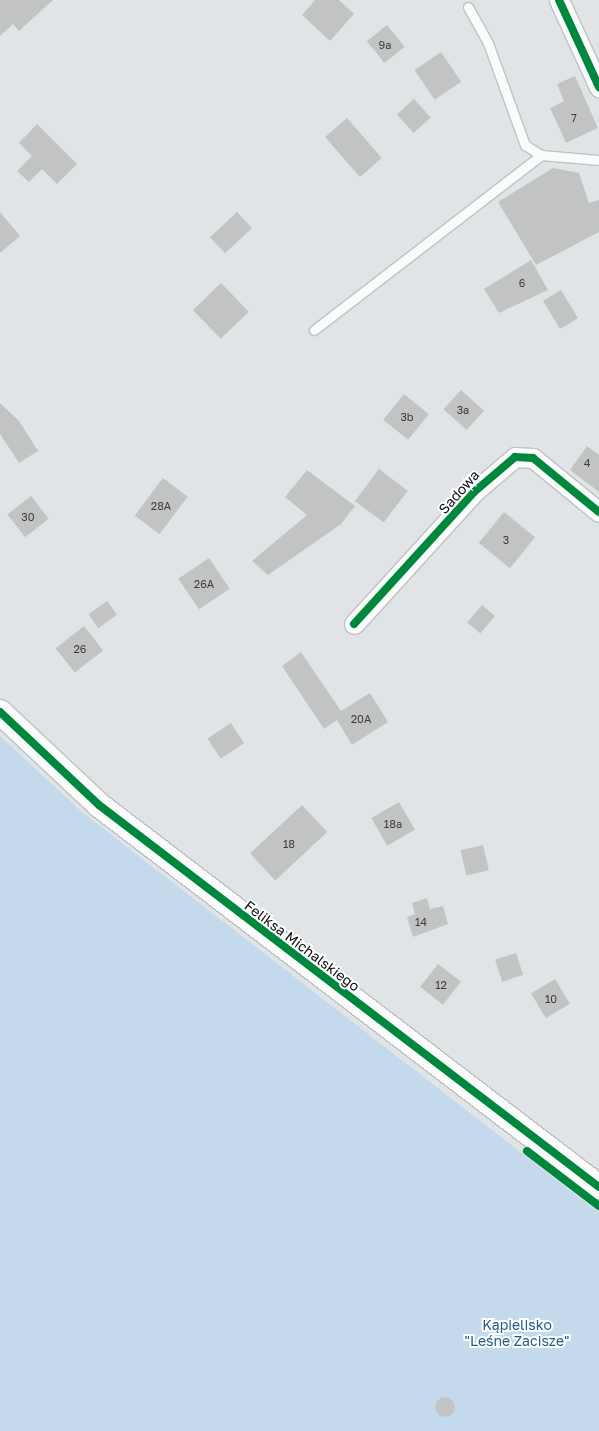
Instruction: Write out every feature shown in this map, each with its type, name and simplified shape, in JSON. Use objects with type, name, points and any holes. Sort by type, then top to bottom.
[{"type":"street","points":[[559,0],[599,87]]},
{"type":"street","name":"Sadowa","points":[[354,624],[474,492],[515,457],[533,458],[599,512]]},
{"type":"street","name":"Feliksa Michalskiego","points":[[0,712],[99,805],[599,1188]]},
{"type":"lane","points":[[468,7],[490,50],[518,136],[541,155],[599,160]]},
{"type":"lane","points":[[314,330],[541,155]]},
{"type":"green space","name":"Kąpielisko \"Leśne Zacisze\"","points":[[0,736],[83,813],[599,1213],[599,1431],[0,1431]]},
{"type":"building","points":[[0,0],[53,0],[19,31],[13,24],[0,36]]},
{"type":"building","points":[[315,0],[339,0],[354,14],[330,41],[302,15]]},
{"type":"building","points":[[387,25],[405,47],[384,63],[367,41]]},
{"type":"building","points":[[441,52],[461,82],[435,100],[414,70]]},
{"type":"building","points":[[575,76],[598,128],[566,143],[550,108],[564,101],[557,84]]},
{"type":"building","points":[[414,99],[431,118],[414,133],[397,114]]},
{"type":"building","points":[[347,118],[382,158],[360,177],[325,137]]},
{"type":"building","points":[[37,124],[77,164],[57,184],[42,169],[29,182],[17,171],[32,156],[19,143]]},
{"type":"building","points":[[553,168],[579,173],[589,203],[599,200],[599,232],[536,265],[498,202]]},
{"type":"building","points":[[0,212],[20,236],[0,253]]},
{"type":"building","points":[[237,212],[252,228],[225,253],[210,237]]},
{"type":"building","points":[[531,260],[548,290],[499,313],[484,289]]},
{"type":"building","points":[[221,283],[249,312],[221,339],[193,310]]},
{"type":"building","points":[[561,290],[578,318],[560,329],[543,301]]},
{"type":"building","points":[[461,390],[484,411],[467,430],[444,409]]},
{"type":"building","points":[[404,394],[429,414],[408,440],[383,420]]},
{"type":"building","points":[[0,403],[19,421],[38,451],[19,463],[0,434]]},
{"type":"building","points":[[587,446],[599,455],[599,492],[570,470]]},
{"type":"building","points":[[379,469],[408,491],[384,523],[355,501]]},
{"type":"building","points":[[307,470],[355,506],[341,524],[268,575],[252,561],[307,515],[285,497]]},
{"type":"building","points":[[163,478],[188,497],[159,534],[135,516]]},
{"type":"building","points":[[31,496],[49,519],[25,537],[7,514]]},
{"type":"building","points":[[504,512],[535,537],[510,568],[479,543]]},
{"type":"building","points":[[209,558],[230,589],[199,609],[178,579]]},
{"type":"building","points":[[107,601],[117,615],[98,628],[88,615]]},
{"type":"building","points":[[482,605],[495,616],[480,634],[467,623]]},
{"type":"building","points":[[84,626],[103,650],[75,673],[56,648]]},
{"type":"building","points":[[301,652],[341,711],[370,693],[388,722],[352,745],[337,720],[324,729],[282,666]]},
{"type":"building","points":[[231,723],[244,743],[221,758],[208,738]]},
{"type":"building","points":[[399,802],[415,830],[387,846],[371,818]]},
{"type":"building","points":[[302,805],[327,832],[275,880],[250,853]]},
{"type":"building","points":[[483,845],[489,870],[466,876],[461,850]]},
{"type":"building","points":[[427,898],[430,909],[443,906],[448,924],[413,937],[407,917],[415,914],[412,903]]},
{"type":"building","points":[[516,953],[523,975],[502,982],[495,960]]},
{"type":"building","points":[[438,964],[461,982],[443,1005],[420,987]]},
{"type":"building","points":[[555,979],[570,1004],[546,1018],[531,993]]},
{"type":"building","points":[[445,1397],[452,1400],[455,1407],[452,1414],[445,1417],[438,1414],[435,1407],[438,1400]]},
{"type":"cycle path","points":[[559,0],[599,87]]},
{"type":"cycle path","points":[[354,624],[474,492],[515,457],[533,458],[599,512]]},
{"type":"cycle path","points":[[0,712],[99,805],[599,1187]]},
{"type":"cycle path","points":[[527,1151],[599,1206]]}]
